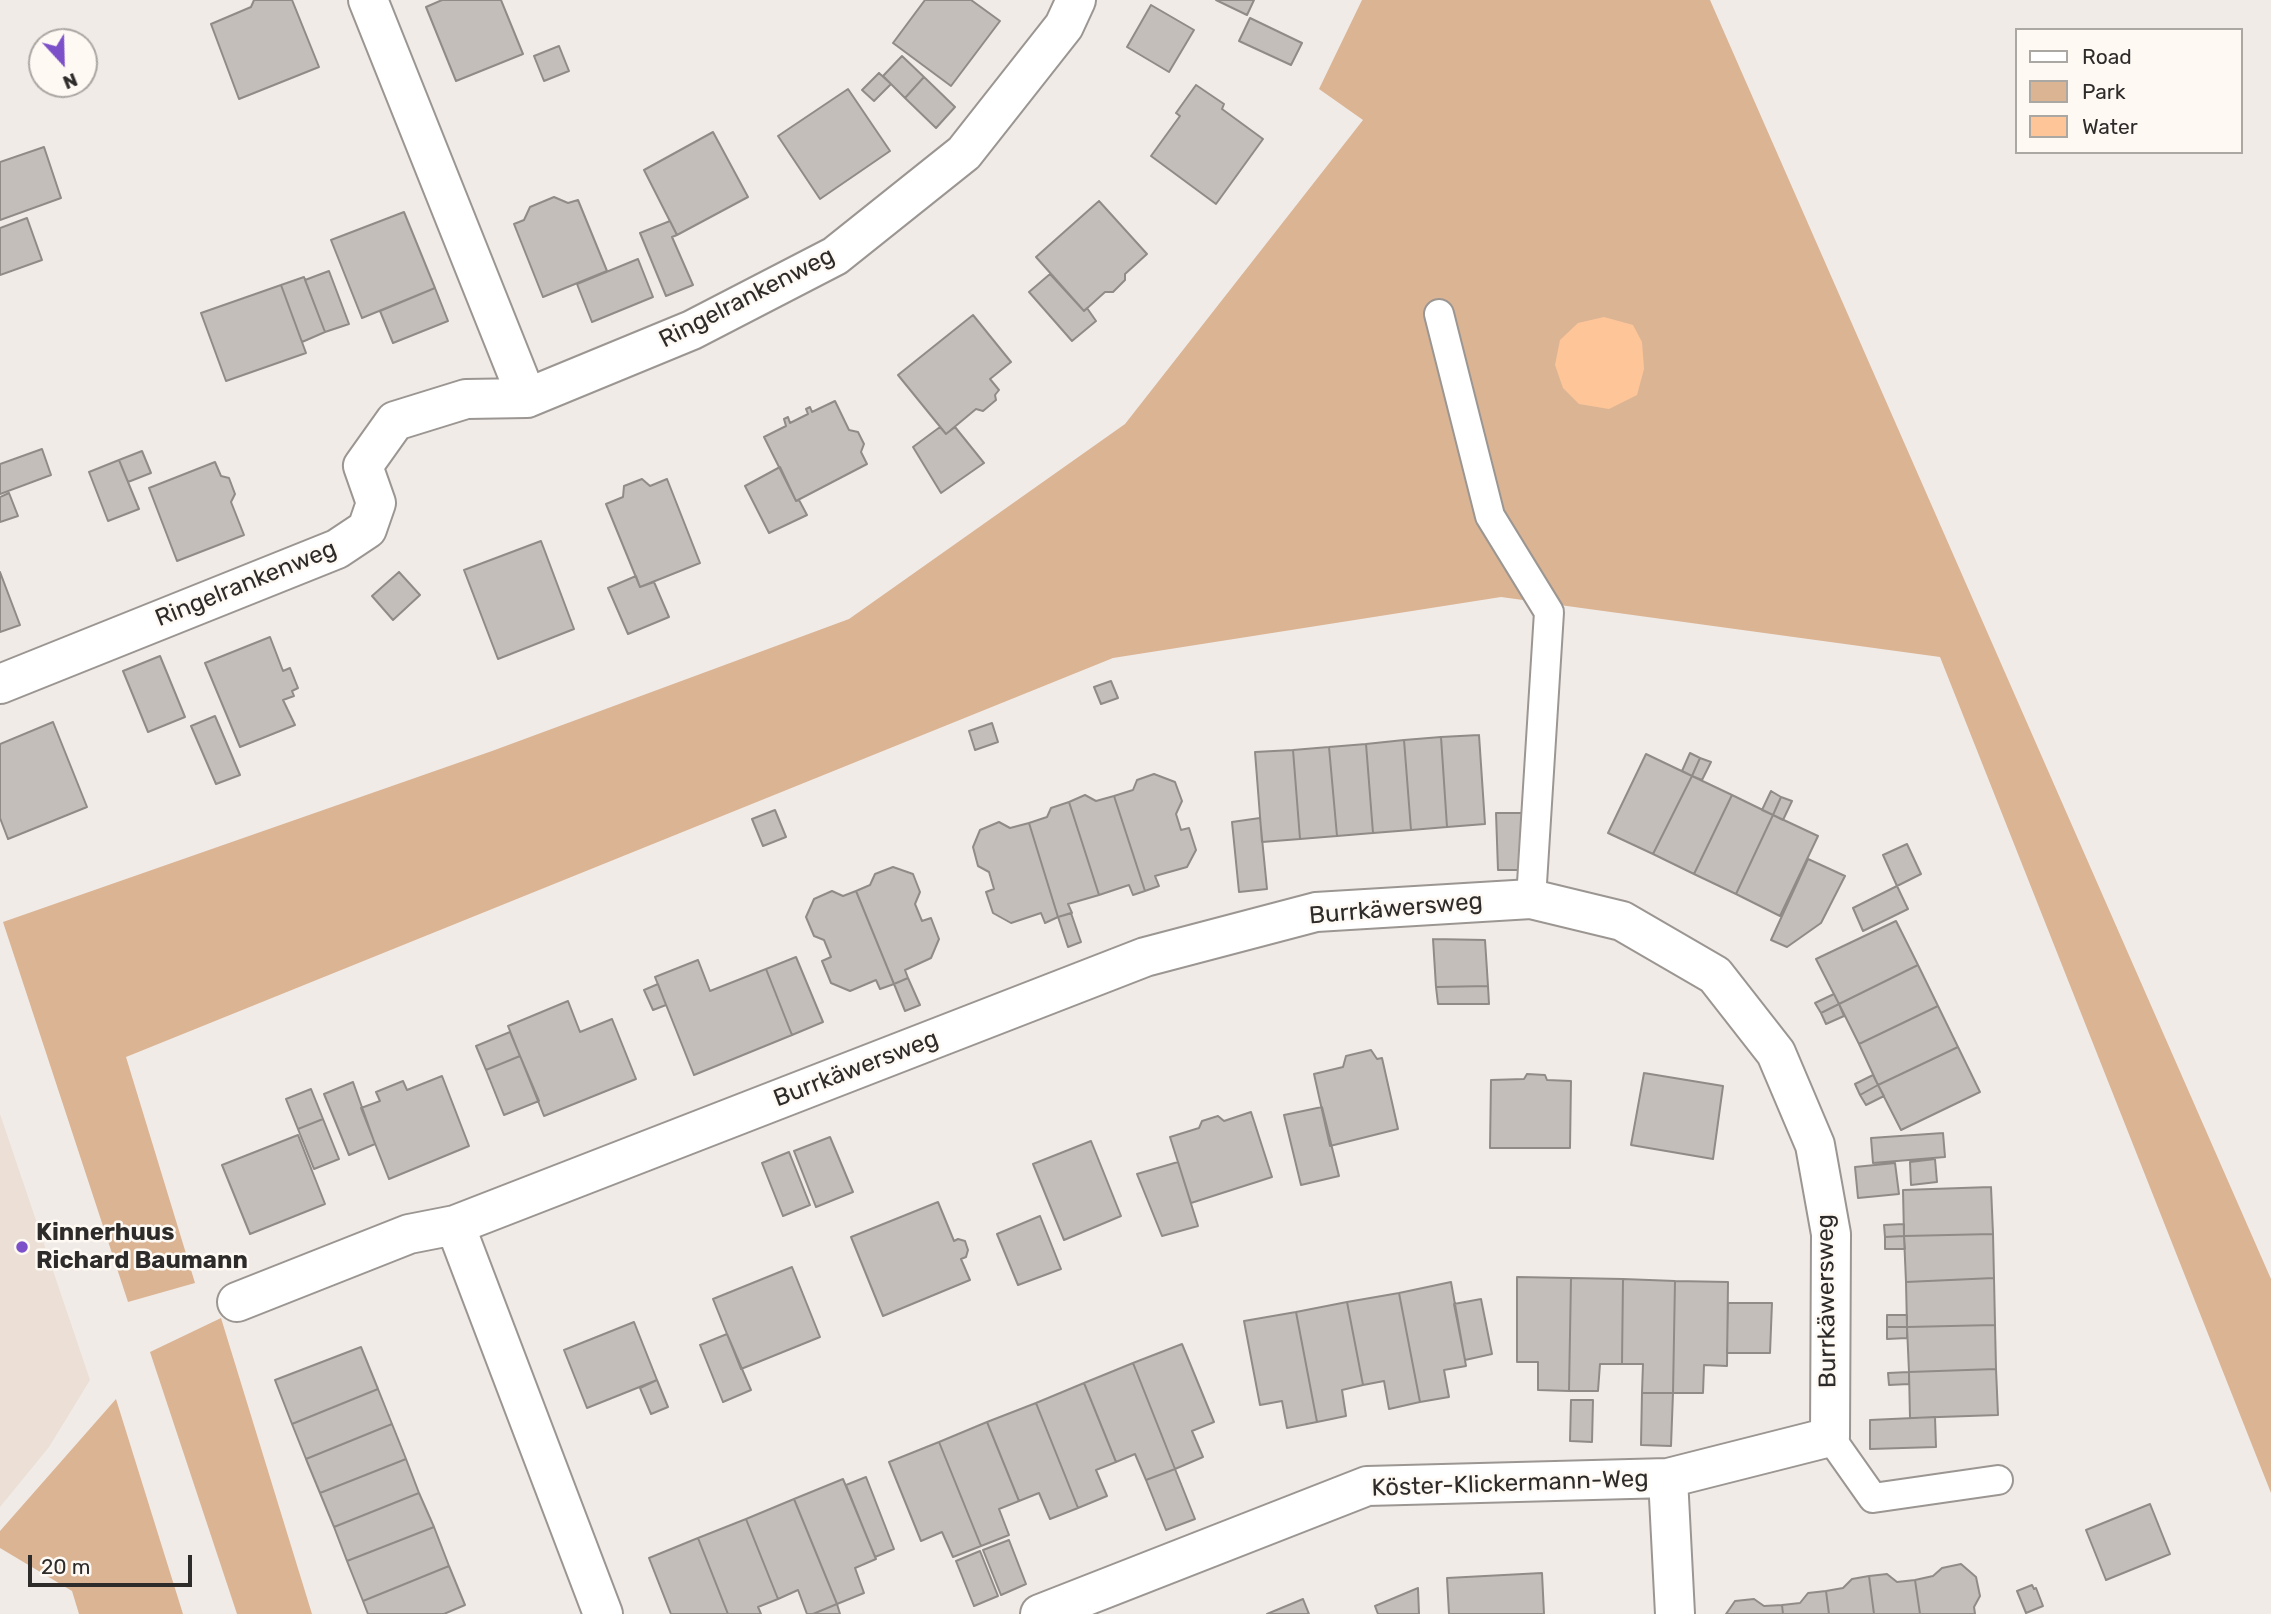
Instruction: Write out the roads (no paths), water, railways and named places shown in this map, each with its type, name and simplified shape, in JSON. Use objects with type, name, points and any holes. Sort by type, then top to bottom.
[{"type":"street","points":[[368,0],[527,398]]},
{"type":"street","name":"Ringelrankenweg","points":[[0,684],[337,549],[367,529],[376,503],[363,466],[394,422],[466,399],[527,398],[692,330],[835,256],[964,153],[1064,26],[1076,0]]},
{"type":"street","name":"Burrkäwersweg","points":[[237,1302],[409,1234],[455,1225],[1145,957],[1316,912],[1531,899],[1622,921],[1716,975],[1776,1053],[1815,1145],[1831,1234],[1830,1437]]},
{"type":"street","points":[[455,1225],[603,1614]]},
{"type":"street","name":"Köster-Klickermann-Weg","points":[[1040,1614],[1367,1486],[1668,1478],[1830,1437]]},
{"type":"street","points":[[1668,1478],[1675,1614]]},
{"type":"lane","points":[[1438,314],[1490,516],[1549,612],[1531,899]]},
{"type":"lane","points":[[1830,1437],[1873,1498],[1998,1480]]},
{"type":"water","points":[[1604,317],[1633,325],[1642,342],[1644,369],[1637,395],[1609,409],[1579,404],[1563,388],[1555,365],[1560,340],[1578,323]]},
{"type":"place","name":"Kinnerhuus Richard Baumann","points":[[22,1247]]}]
